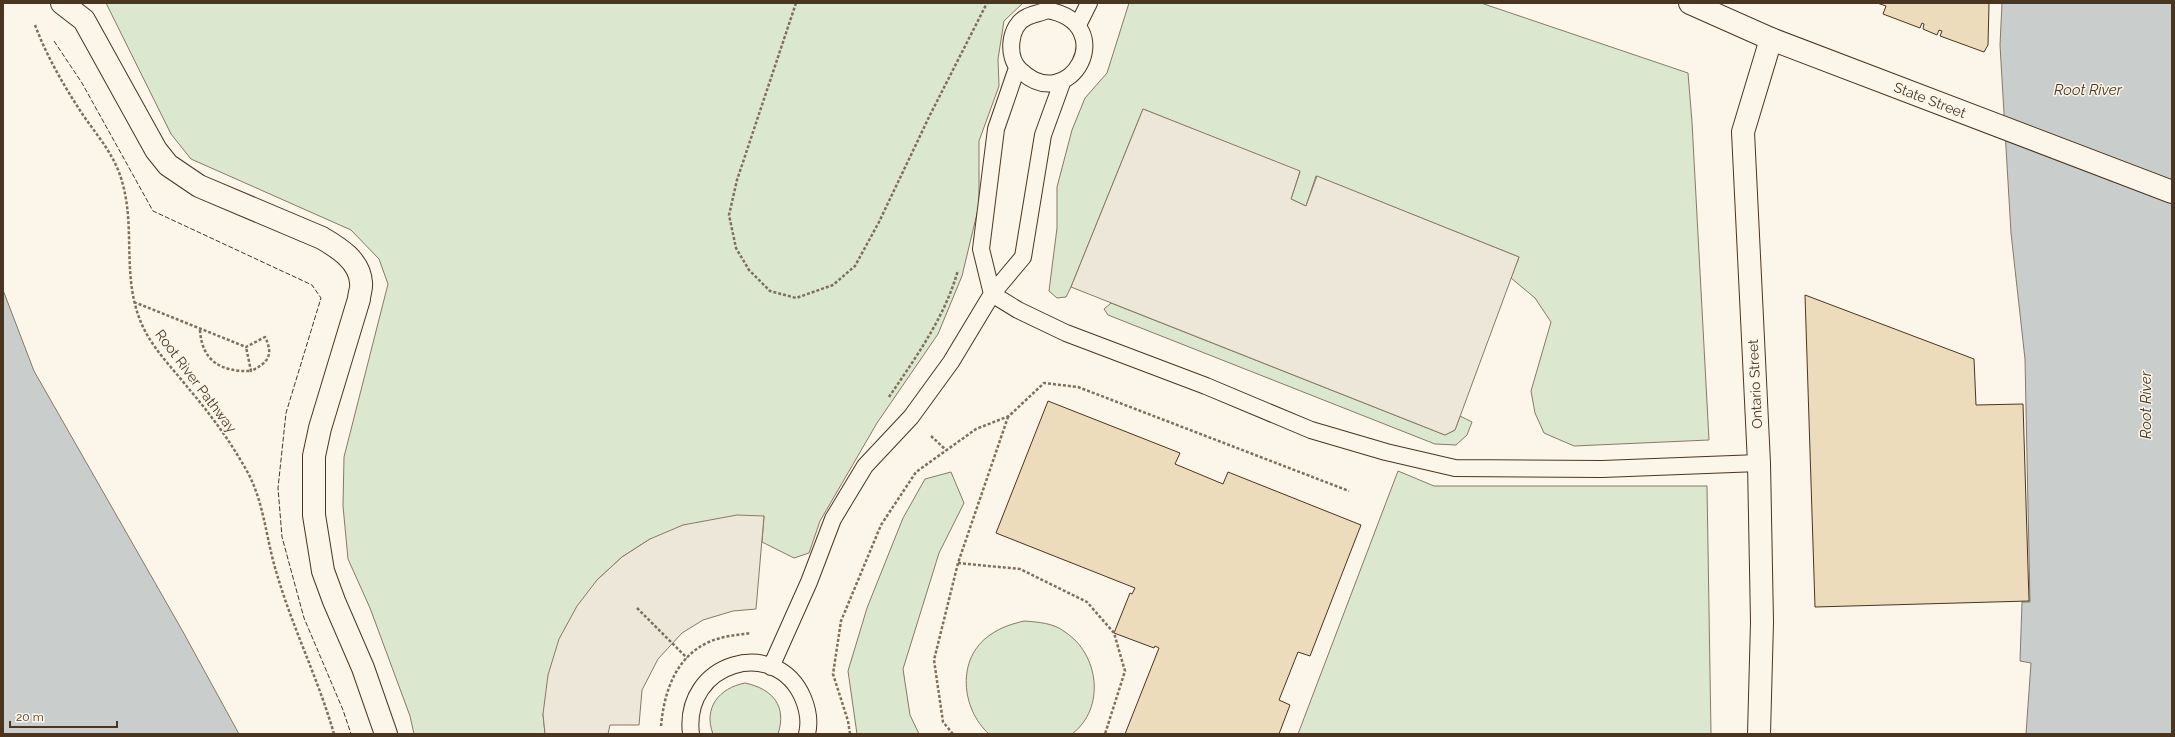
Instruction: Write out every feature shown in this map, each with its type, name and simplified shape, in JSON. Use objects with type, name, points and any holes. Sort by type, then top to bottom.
[{"type":"street","points":[[62,3],[84,20],[156,150],[168,165],[198,186],[328,241],[344,252],[356,269],[361,283],[358,299],[320,428],[314,456],[314,515],[324,571],[334,601],[363,668],[386,734]]},
{"type":"street","name":"State Street","points":[[1690,3],[1771,39],[2172,192]]},
{"type":"street","name":"Ontario Street","points":[[1759,734],[1762,622],[1759,462],[1743,132],[1771,39]]},
{"type":"lane","points":[[1078,25],[1089,3]]},
{"type":"lane","points":[[1043,8],[1059,12],[1078,25],[1083,39],[1084,51],[1077,68],[1063,80],[1050,84],[1038,82],[1026,77],[1017,68],[1012,58],[1011,46],[1013,35],[1018,25],[1026,17],[1043,8]]},
{"type":"lane","points":[[1017,68],[996,129],[981,249],[992,294],[1018,310],[1066,333],[1206,386],[1311,430],[1386,452],[1455,468],[1602,469],[1759,462]]},
{"type":"lane","points":[[771,667],[810,582],[833,519],[865,466],[911,417],[951,362],[992,294],[1023,257],[1042,135],[1063,80]]},
{"type":"lane","points":[[691,734],[690,715],[695,698],[704,683],[718,671],[735,665],[753,663],[771,667],[787,676],[800,691],[807,708],[809,727],[807,734]]},
{"type":"path","points":[[796,3],[737,180],[729,215],[736,248],[749,270],[770,291],[796,298],[833,285],[855,266],[879,222],[934,108],[988,3]]},
{"type":"path","name":"Root River Pathway","points":[[35,25],[43,47],[63,84],[109,151],[120,174],[128,220],[131,290],[146,332],[228,439],[249,475],[259,500],[275,570],[294,628],[324,702],[334,734]]},
{"type":"path","points":[[134,301],[200,330],[246,347],[266,337],[270,346],[269,356],[263,365],[251,371],[233,372],[214,362],[209,357],[201,344],[200,330]]},
{"type":"path","points":[[246,347],[251,371]]},
{"type":"path","points":[[850,734],[848,721],[833,674],[841,621],[881,525],[916,472],[976,429],[1009,416],[1044,383],[1078,387],[1349,491]]},
{"type":"path","points":[[953,734],[943,722],[934,660],[958,563],[1009,416]]},
{"type":"path","points":[[958,563],[1020,569],[1087,602],[1114,633],[1125,671],[1105,734]]},
{"type":"path","points":[[637,608],[687,658]]},
{"type":"green space","points":[[106,3],[1023,3],[1004,21],[998,59],[999,86],[979,141],[979,205],[962,276],[938,334],[877,423],[820,521],[809,553],[794,558],[762,542],[764,516],[650,539],[622,557],[597,580],[543,714],[545,734],[414,734],[410,716],[370,608],[348,559],[343,506],[344,457],[388,284],[379,259],[351,230],[191,159],[171,134]]},
{"type":"green space","points":[[1129,3],[1481,3],[1688,73],[1709,440],[1574,446],[1544,433],[1535,413],[1531,391],[1551,322],[1535,298],[1511,278],[1519,257],[1316,176],[1306,206],[1291,199],[1300,172],[1143,109],[1071,287],[1066,297],[1057,298],[1049,291],[1057,228],[1057,187],[1072,130],[1085,98],[1107,73]]},
{"type":"green space","points":[[1111,303],[1445,435],[1455,430],[1460,416],[1472,422],[1467,435],[1456,445],[1435,444],[1108,315],[1104,309]]},
{"type":"green space","points":[[1398,471],[1434,486],[1707,486],[1711,734],[1298,734]]},
{"type":"green space","points":[[951,472],[964,503],[939,553],[903,669],[910,715],[919,734],[857,734],[848,671],[867,608],[903,518],[925,479]]},
{"type":"green space","points":[[1024,621],[1046,624],[1061,629],[1076,642],[1085,654],[1091,667],[1094,682],[1094,696],[1090,710],[1083,723],[1072,734],[989,734],[980,724],[973,711],[968,698],[966,684],[967,670],[972,657],[979,645],[994,632]]},
{"type":"green space","points":[[745,683],[763,690],[770,694],[775,700],[781,715],[778,734],[713,734],[710,725],[710,716],[716,701],[721,694],[728,689]]},
{"type":"shaded area","points":[[1143,109],[1300,171],[1291,199],[1306,206],[1317,176],[1519,257],[1455,430],[1445,435],[1071,287]]},
{"type":"shaded area","points":[[737,515],[764,516],[756,609],[733,611],[703,620],[682,633],[658,659],[642,690],[639,725],[610,725],[608,734],[545,734],[543,714],[548,675],[559,639],[577,606],[597,580],[622,557],[650,539],[683,525]]},
{"type":"water","name":"Root River","points":[[2002,3],[2172,3],[2172,734],[2026,734],[2031,663],[2020,661],[2022,602],[2030,602],[2025,359],[2011,233],[2000,45]]},
{"type":"water","points":[[3,290],[34,371],[182,630],[239,734],[3,734]]},
{"type":"building","points":[[1877,3],[1989,3],[1988,45],[1984,52],[1940,36],[1942,31],[1939,30],[1937,35],[1923,29],[1924,24],[1922,23],[1920,28],[1883,14],[1886,6]]},
{"type":"building","points":[[1805,295],[1974,359],[1976,405],[2023,404],[2029,601],[1815,607]]},
{"type":"building","points":[[1048,401],[1180,453],[1175,464],[1223,484],[1228,472],[1361,525],[1310,656],[1298,652],[1279,700],[1290,705],[1279,734],[1125,734],[1159,648],[1155,646],[1154,648],[1114,633],[1130,593],[1132,594],[1135,588],[996,533]]},
{"type":"fence","points":[[54,41],[82,83],[153,211],[312,285],[321,298],[286,413],[278,488],[282,537],[304,618],[343,710],[351,734]]}]
